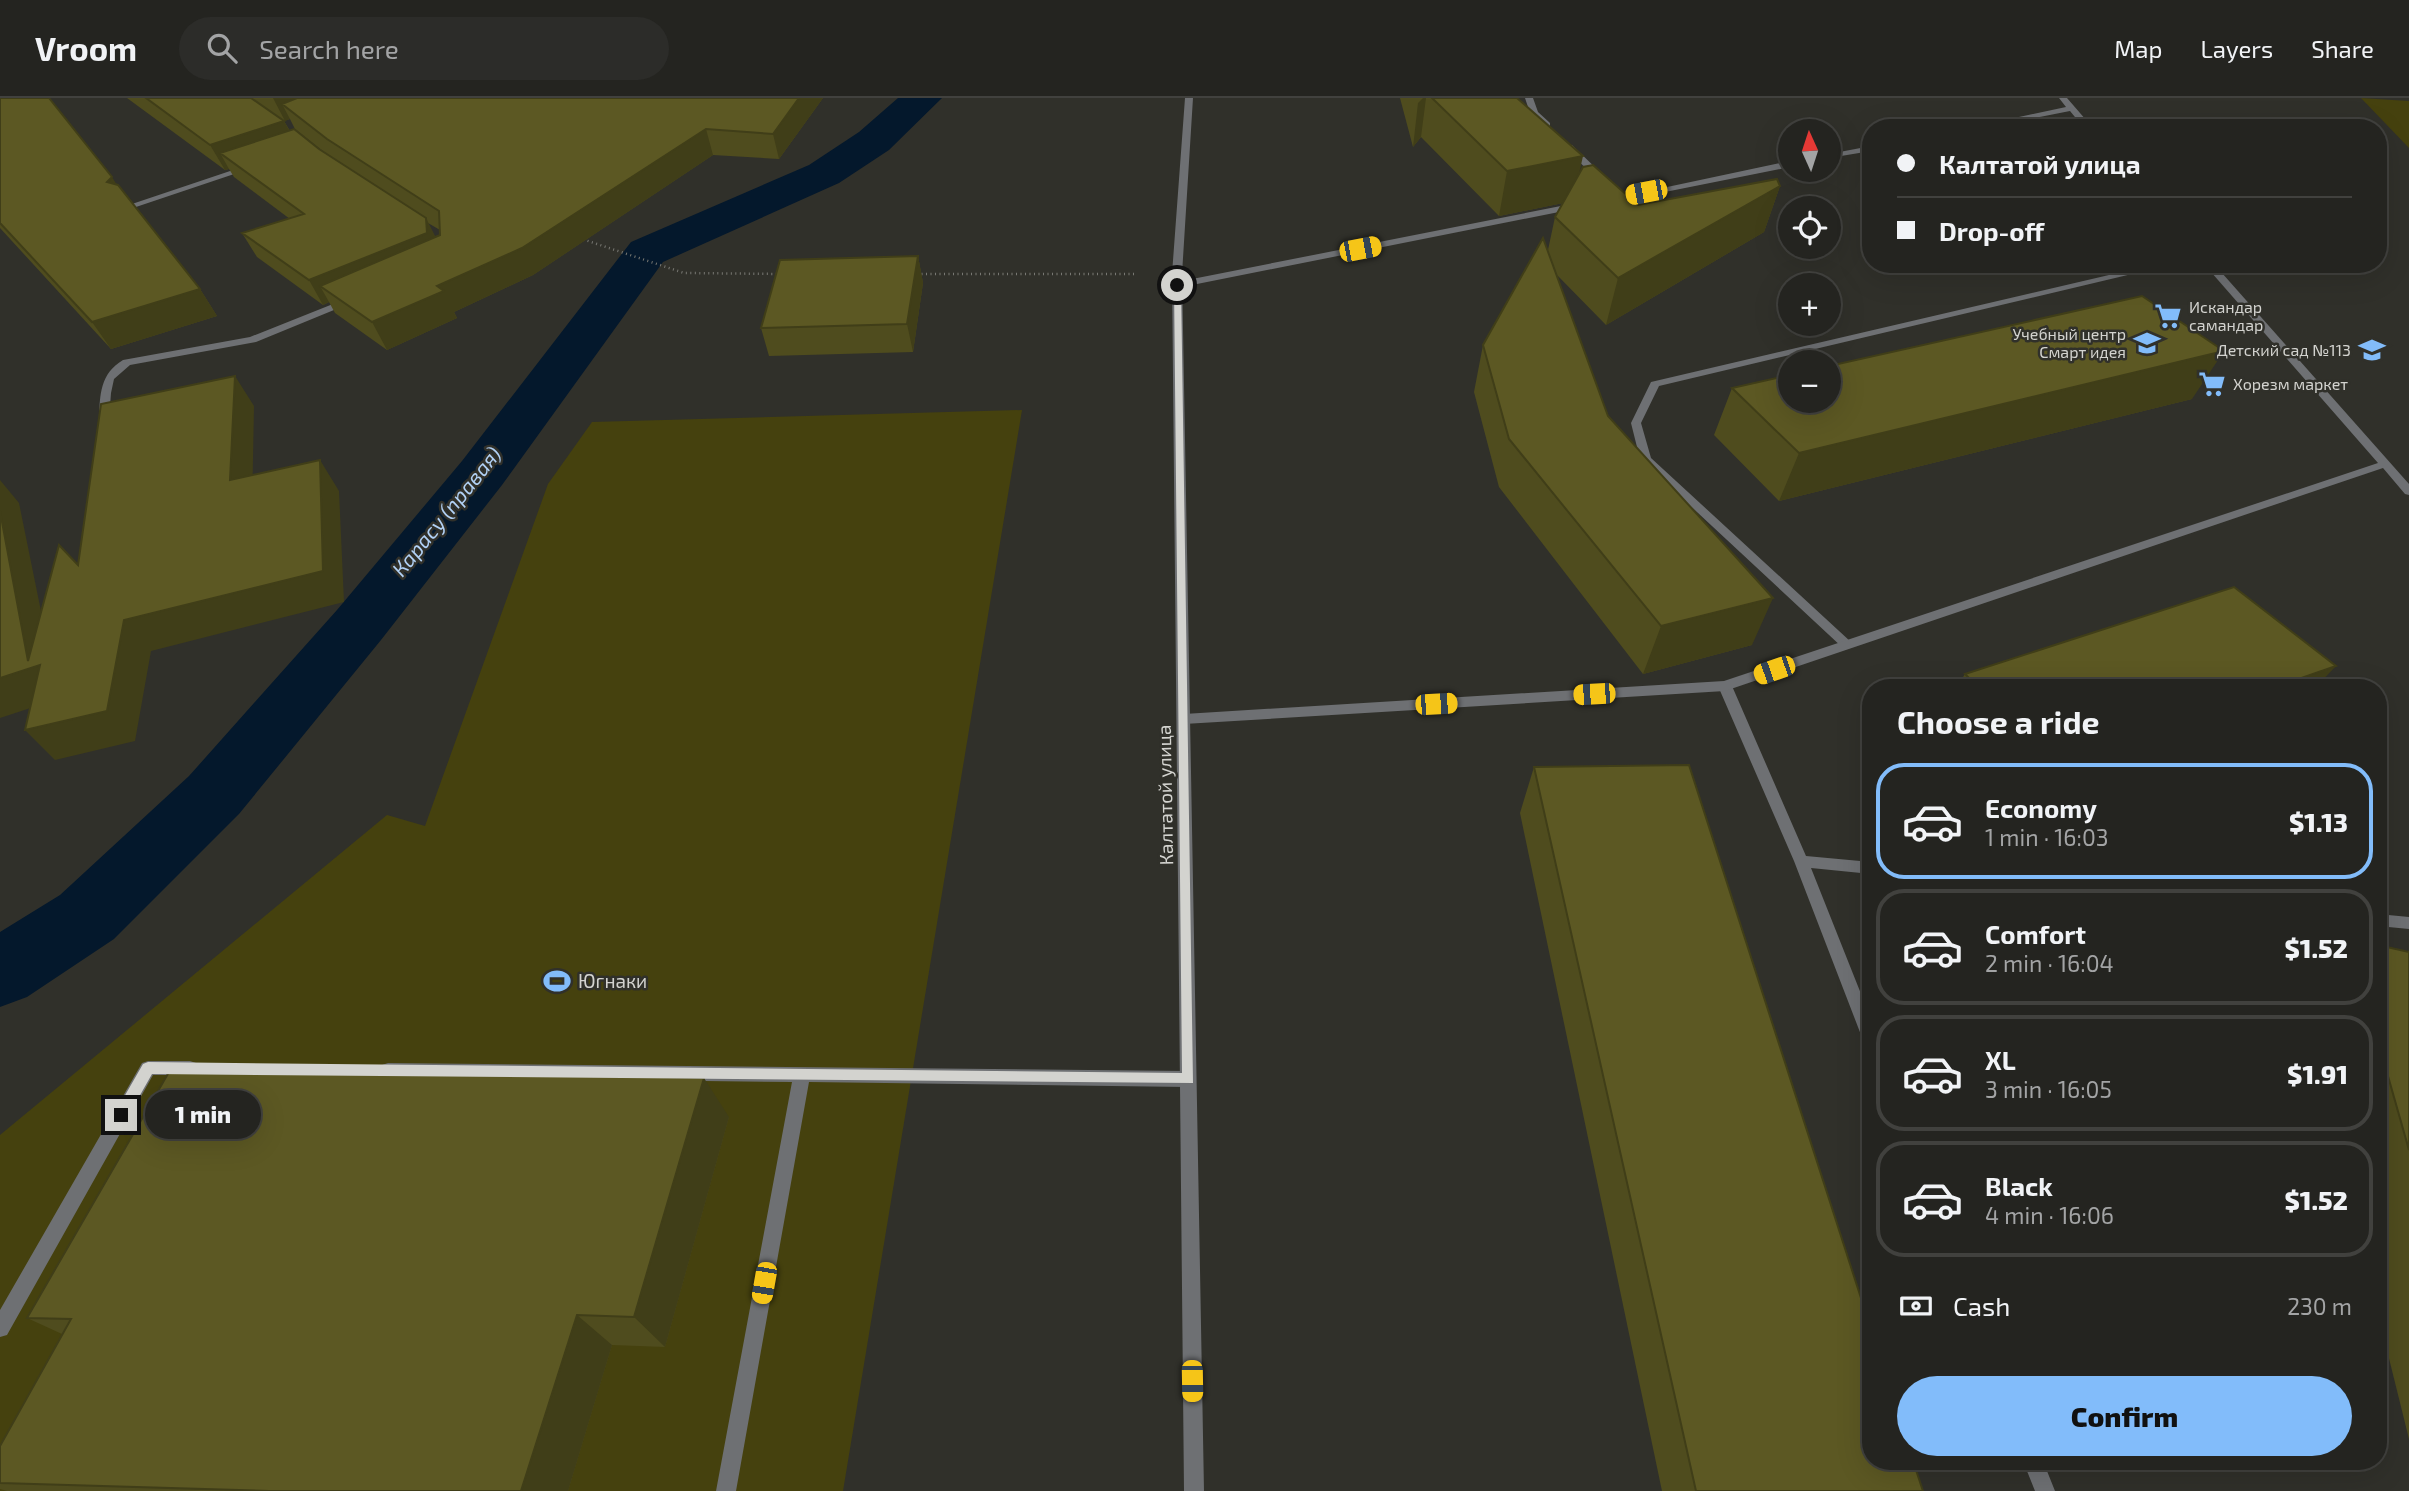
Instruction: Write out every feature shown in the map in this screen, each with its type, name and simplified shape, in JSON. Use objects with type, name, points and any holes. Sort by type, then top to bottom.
[{"type":"street","name":"Калтатой улица","points":[[1189,98],[1177,279],[1194,1491]]},
{"type":"street","points":[[1529,98],[1534,114],[1554,132]]},
{"type":"street","points":[[2063,98],[2080,119]]},
{"type":"street","points":[[2017,119],[2071,108]]},
{"type":"street","points":[[1563,141],[1622,197]]},
{"type":"street","points":[[1841,154],[1862,150]]},
{"type":"street","points":[[130,206],[258,164]]},
{"type":"street","points":[[1595,203],[1778,166]]},
{"type":"street","points":[[1177,279],[1581,205]]},
{"type":"street","points":[[1847,645],[1646,459],[1636,423],[1655,384],[2130,273]]},
{"type":"street","points":[[2217,273],[2409,491]]},
{"type":"street","points":[[103,432],[108,379],[113,369],[127,362],[252,340],[360,296]]},
{"type":"street","points":[[1184,719],[1725,686],[2385,464]]},
{"type":"street","points":[[1725,686],[1801,861],[1862,1017]]},
{"type":"street","points":[[1801,861],[1862,867]]},
{"type":"street","points":[[2387,921],[2409,923]]},
{"type":"street","points":[[0,1328],[148,1068],[204,1069]]},
{"type":"street","points":[[371,1070],[1188,1079]]},
{"type":"street","points":[[726,1491],[802,1075]]},
{"type":"street","points":[[2037,1470],[2045,1491]]},
{"type":"path","points":[[573,237],[684,273],[784,274]]},
{"type":"path","points":[[906,274],[1177,279]]},
{"type":"shaded area","points":[[2361,98],[2409,101],[2409,148],[2387,125],[2387,119],[2381,119]]},
{"type":"shaded area","name":"Югнаки","points":[[1022,410],[843,1491],[0,1491],[0,1135],[387,815],[425,826],[548,484],[592,422]]},
{"type":"building","points":[[0,98],[49,98],[112,177],[107,182],[118,185],[200,289],[92,322],[0,223]]},
{"type":"building","points":[[146,98],[251,98],[284,121],[210,145]]},
{"type":"building","points":[[297,98],[799,98],[773,134],[706,129],[522,248],[437,286],[444,291],[372,322],[320,286],[440,235],[439,211],[327,139],[282,104]]},
{"type":"building","points":[[1432,98],[1517,98],[1583,156],[1507,171]]},
{"type":"building","points":[[294,129],[319,149],[426,218],[427,233],[309,280],[242,233],[304,214],[220,153]]},
{"type":"building","points":[[1593,165],[1638,205],[1777,179],[1780,186],[1618,278],[1555,217],[1583,167]]},
{"type":"building","points":[[1543,238],[1608,416],[1773,598],[1661,626],[1509,439],[1483,345]]},
{"type":"building","points":[[918,256],[907,324],[761,328],[780,260]]},
{"type":"building","points":[[2142,296],[2224,351],[1799,453],[1732,388],[1778,378],[1778,413],[1841,413],[1841,363]]},
{"type":"building","points":[[235,376],[230,480],[320,460],[323,571],[124,620],[107,711],[25,730],[40,665],[0,678],[0,511],[28,661],[59,545],[78,565],[101,404]]},
{"type":"building","points":[[2234,587],[2336,666],[2298,679],[1970,679],[1965,674]]},
{"type":"building","points":[[1689,765],[1862,1301],[1862,1470],[1916,1470],[1923,1491],[1696,1491],[1534,767]]},
{"type":"building","points":[[2387,947],[2409,952],[2409,1150],[2387,1073]]},
{"type":"building","points":[[173,1065],[704,1078],[634,1317],[577,1315],[521,1491],[269,1491],[0,1483],[0,1446],[71,1319],[27,1318]]},
{"type":"waterway","name":"Карасу (правая)","points":[[0,973],[87,917],[214,795],[359,625],[482,473],[647,252],[824,174],[874,141],[922,98]]},
{"type":"place","name":"Искандар самандар","points":[[2168,316]]},
{"type":"place","name":"Учебный центр Смарт идея","points":[[2147,343]]},
{"type":"place","name":"Детский сад №113","points":[[2372,350]]},
{"type":"place","name":"Хорезм маркет","points":[[2212,384]]},
{"type":"place","name":"Югнаки","points":[[557,981]]},
{"type":"route","points":[[121,1115],[148,1068],[1188,1079],[1177,285]]}]
